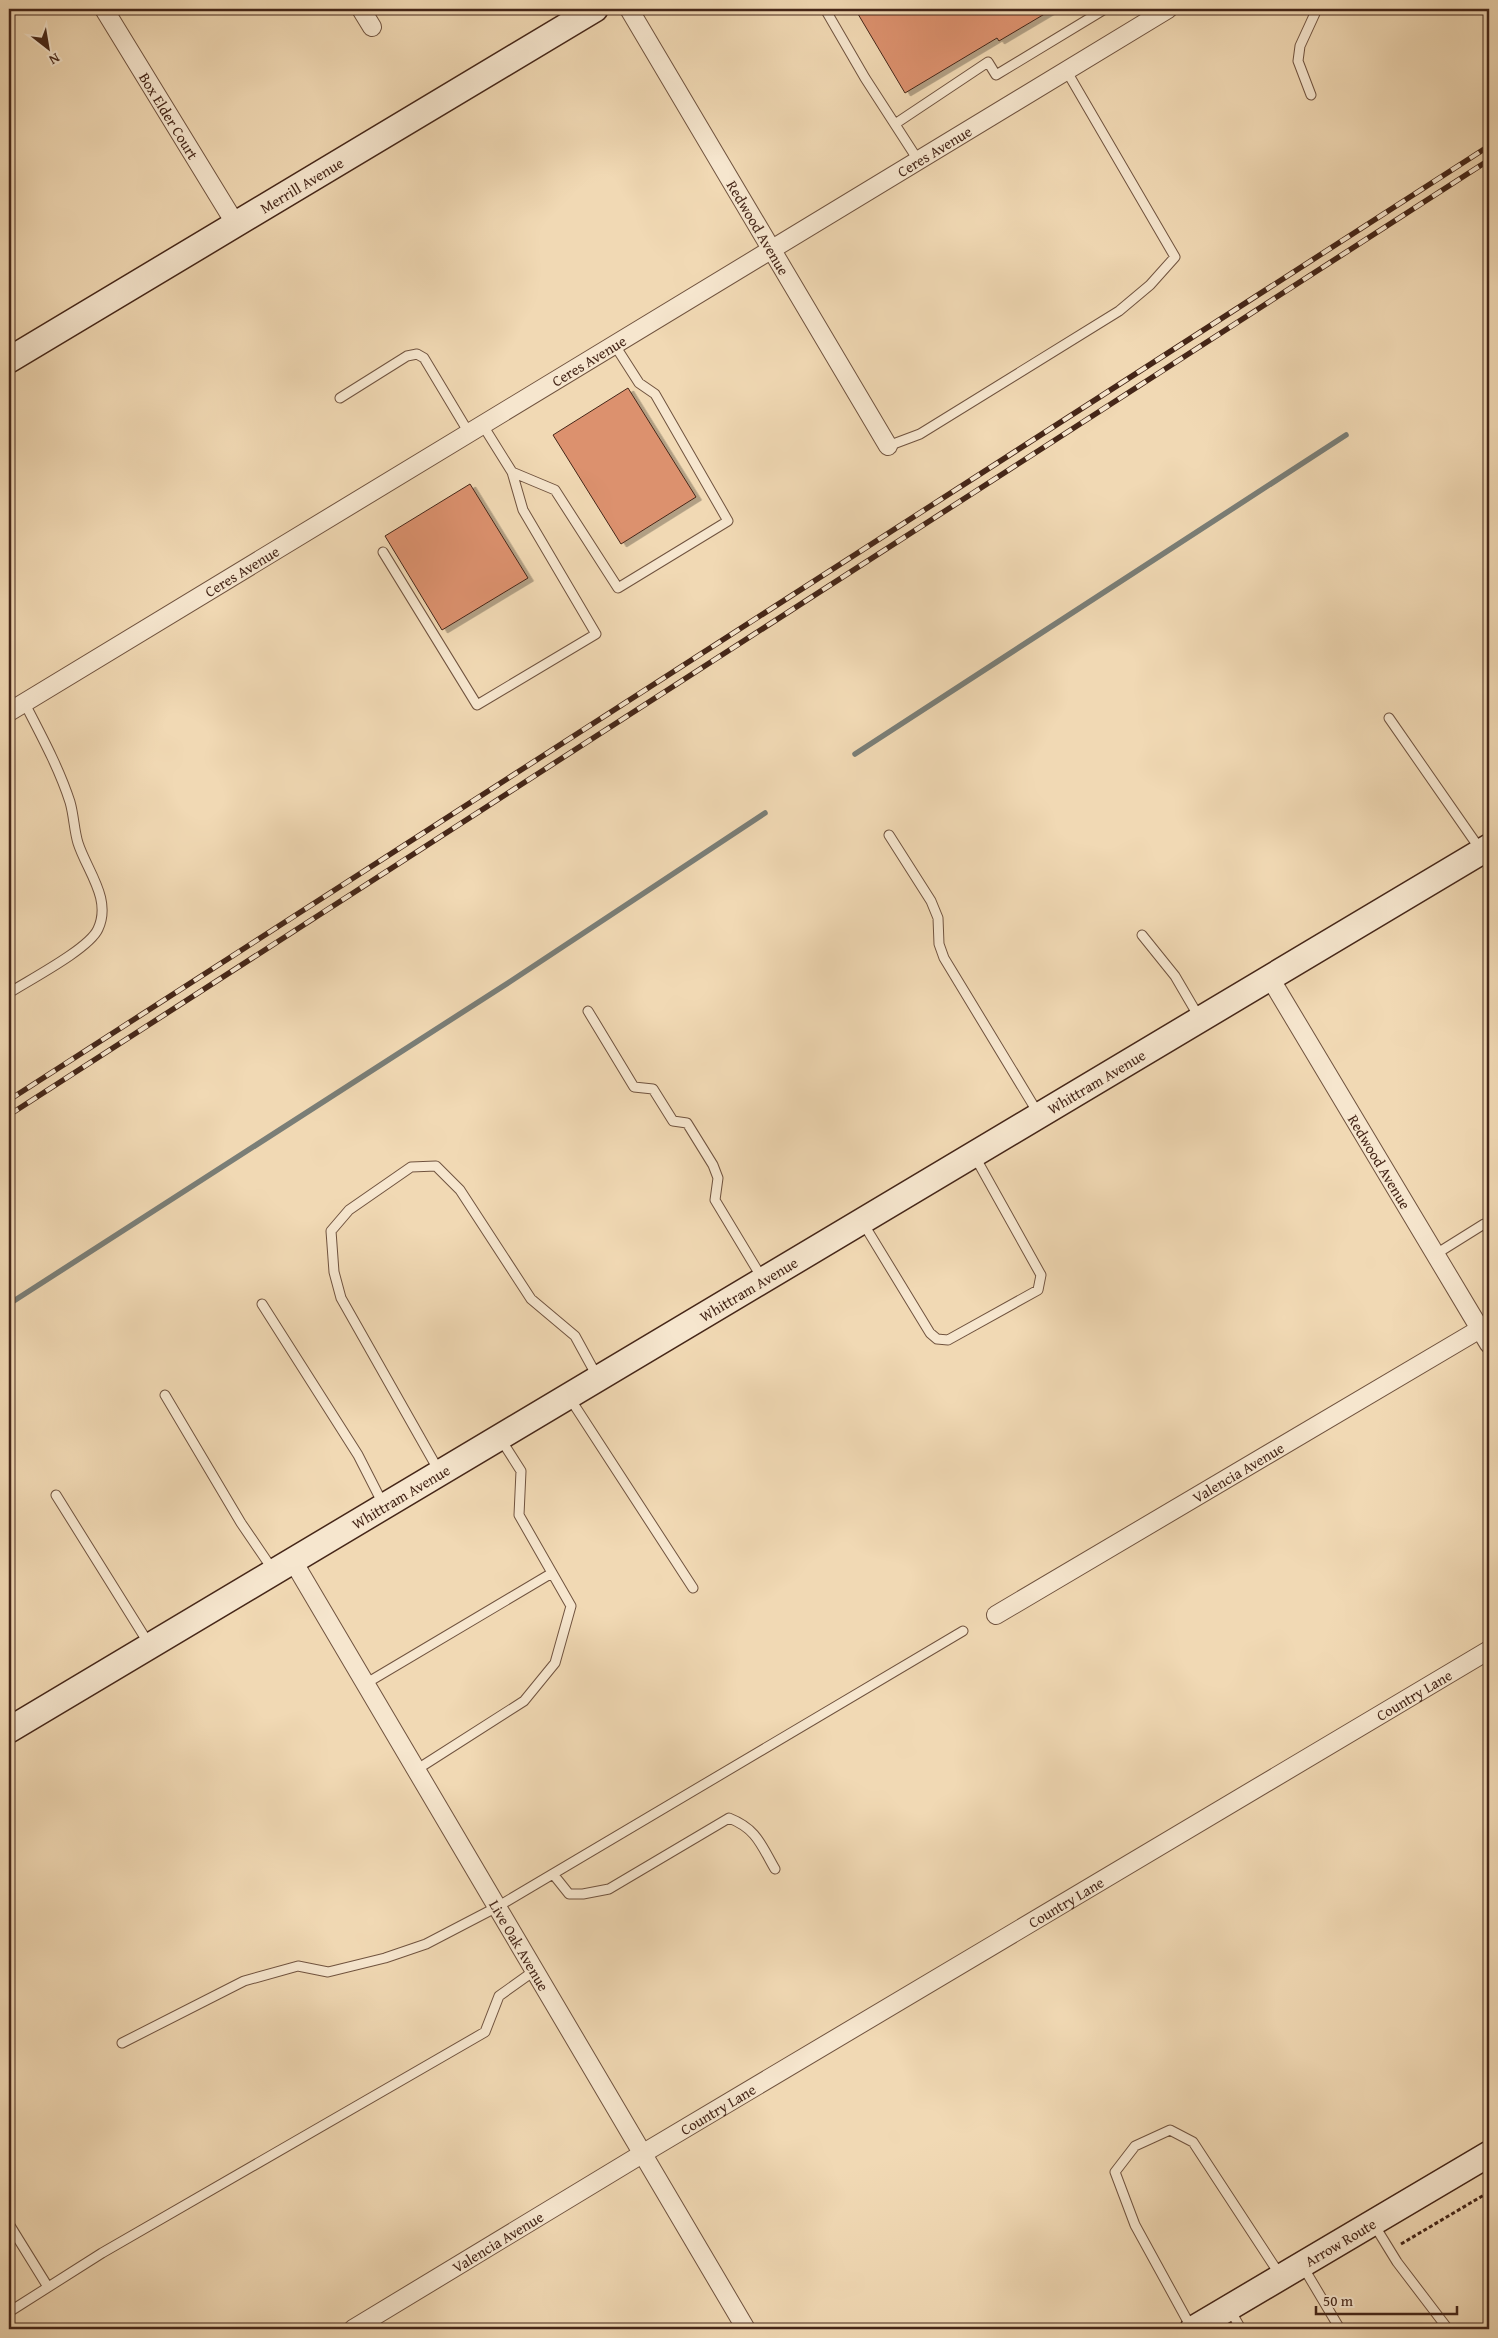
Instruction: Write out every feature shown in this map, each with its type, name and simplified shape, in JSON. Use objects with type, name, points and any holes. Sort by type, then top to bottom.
[{"type":"street","name":"Box Elder Court","points":[[104,9],[235,223]]},
{"type":"street","points":[[361,9],[372,27]]},
{"type":"street","name":"Merrill Avenue","points":[[9,360],[595,9]]},
{"type":"street","name":"Redwood Avenue","points":[[629,9],[770,250],[888,446]]},
{"type":"street","name":"Ceres Avenue","points":[[9,712],[1168,9]]},
{"type":"street","name":"Whittram Avenue","points":[[9,1730],[1485,849]]},
{"type":"street","name":"Redwood Avenue","points":[[1270,978],[1485,1336]]},
{"type":"street","name":"Valencia Avenue","points":[[996,1615],[1485,1336]]},
{"type":"street","name":"Live Oak Avenue","points":[[283,1567],[364,1684],[746,2329]]},
{"type":"street","name":"Country Lane","points":[[642,2154],[1489,1650]]},
{"type":"street","name":"Valencia Avenue","points":[[353,2329],[642,2154]]},
{"type":"street","name":"Arrow Route","points":[[1192,2329],[1372,2223],[1488,2159]]},
{"type":"lane","points":[[825,9],[918,160]]},
{"type":"lane","points":[[895,124],[988,62],[996,75],[1105,9]]},
{"type":"lane","points":[[1311,95],[1298,61],[1300,46],[1317,9]]},
{"type":"lane","points":[[888,446],[920,434],[1119,311],[1150,285],[1175,257],[1066,70]]},
{"type":"lane","points":[[512,472],[554,490],[618,588],[728,521],[655,394],[639,383],[614,344]]},
{"type":"lane","points":[[340,398],[407,356],[417,354],[424,358],[476,429],[512,472],[523,510],[596,634],[477,705],[383,552]]},
{"type":"lane","points":[[9,993],[78,950],[98,931],[102,913],[99,888],[78,844],[70,803],[44,742],[24,702]]},
{"type":"lane","points":[[1389,718],[1485,849]]},
{"type":"lane","points":[[889,836],[931,901],[938,918],[939,944],[944,958],[1039,1116]]},
{"type":"lane","points":[[1142,936],[1175,976],[1201,1019]]},
{"type":"lane","points":[[588,1011],[634,1087],[654,1089],[673,1121],[687,1123],[713,1165],[718,1178],[715,1200],[764,1280]]},
{"type":"lane","points":[[862,1221],[930,1333],[937,1339],[948,1340],[1038,1290],[1041,1275],[974,1155]]},
{"type":"lane","points":[[441,1473],[341,1298],[334,1272],[331,1231],[349,1210],[411,1167],[436,1166],[460,1190],[531,1299],[575,1336],[599,1379]]},
{"type":"lane","points":[[1436,1254],[1484,1224]]},
{"type":"lane","points":[[262,1304],[358,1455],[385,1506]]},
{"type":"lane","points":[[165,1395],[283,1567]]},
{"type":"lane","points":[[569,1397],[693,1588]]},
{"type":"lane","points":[[416,1770],[524,1702],[555,1663],[571,1606],[519,1515],[521,1471],[500,1438]]},
{"type":"lane","points":[[56,1495],[151,1646]]},
{"type":"lane","points":[[364,1684],[552,1573]]},
{"type":"lane","points":[[122,2044],[170,2017],[244,1981],[298,1966],[328,1972],[385,1958],[426,1944],[497,1908],[963,1631]]},
{"type":"lane","points":[[553,1874],[569,1894],[583,1894],[609,1889],[729,1818],[746,1825],[755,1835],[775,1869]]},
{"type":"lane","points":[[9,2312],[102,2253],[485,2032],[499,1996],[534,1971]]},
{"type":"lane","points":[[1192,2329],[1135,2225],[1115,2172],[1135,2146],[1170,2130],[1193,2142],[1281,2277]]},
{"type":"lane","points":[[1372,2223],[1390,2251],[1448,2329]]},
{"type":"lane","points":[[9,2224],[48,2287]]},
{"type":"lane","points":[[1302,2265],[1340,2329]]},
{"type":"lane","points":[[1229,2308],[1242,2329]]},
{"type":"path","points":[[1390,2251],[1489,2192]]},
{"type":"building","points":[[855,9],[1053,9],[999,41],[997,38],[905,93]]},
{"type":"building","points":[[628,388],[696,497],[621,544],[553,435]]},
{"type":"building","points":[[470,484],[528,578],[442,630],[385,536]]},
{"type":"waterway","points":[[855,754],[1346,435]]},
{"type":"waterway","points":[[9,1304],[511,981],[765,813]]},
{"type":"railway","points":[[9,1100],[1489,146]]},
{"type":"railway","points":[[9,1115],[1489,160]]}]
